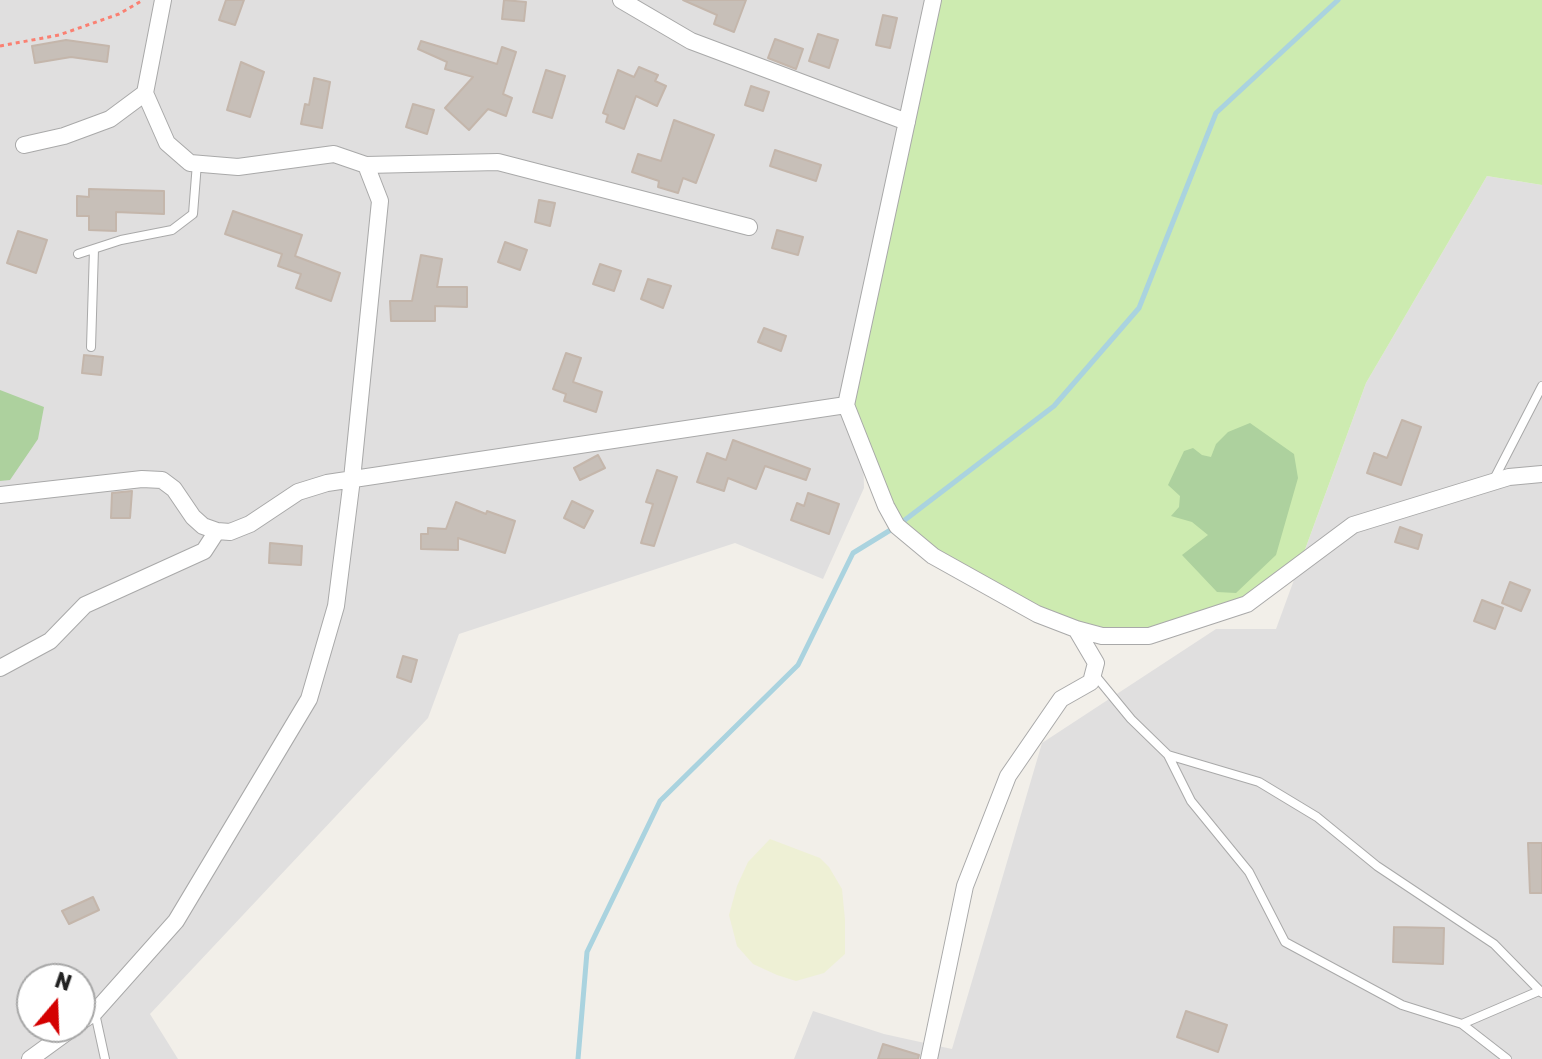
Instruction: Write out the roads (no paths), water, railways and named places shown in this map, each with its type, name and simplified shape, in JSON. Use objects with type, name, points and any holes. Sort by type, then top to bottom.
[{"type":"street","points":[[163,0],[145,93],[167,143],[190,163],[238,167],[334,154],[366,165],[498,162],[749,227]]},
{"type":"street","points":[[621,0],[691,41],[907,122]]},
{"type":"street","points":[[933,0],[846,405],[897,526],[933,556],[1037,614],[1076,629],[1102,636],[1149,636],[1247,604],[1353,525],[1509,477],[1542,474]]},
{"type":"street","points":[[24,145],[64,136],[110,119],[145,93]]},
{"type":"street","points":[[96,1011],[176,921],[309,699],[336,606],[352,479],[380,201],[366,165]]},
{"type":"street","points":[[0,495],[142,479],[162,480],[174,489],[203,526],[217,531],[240,530],[298,492],[314,486],[846,405]]},
{"type":"street","points":[[0,668],[50,641],[85,605],[204,551],[217,531]]},
{"type":"street","points":[[929,1059],[965,886],[1008,776],[1061,699],[1091,682],[1096,663],[1076,629]]},
{"type":"street","points":[[30,1059],[52,1043]]},
{"type":"lane","points":[[78,254],[121,240],[172,230],[193,214],[197,163]]},
{"type":"lane","points":[[91,347],[94,249]]},
{"type":"lane","points":[[1492,482],[1542,386]]},
{"type":"lane","points":[[1093,673],[1131,719],[1168,755],[1191,801],[1249,872],[1285,942],[1402,1005],[1462,1024],[1507,1059]]},
{"type":"lane","points":[[1168,755],[1259,782],[1317,817],[1377,866],[1494,944],[1540,992],[1462,1024]]},
{"type":"lane","points":[[96,1017],[105,1059]]},
{"type":"waterway","points":[[578,1059],[587,952],[660,801],[798,665],[853,553],[897,526],[1054,406],[1139,308],[1216,113],[1338,0]]}]
